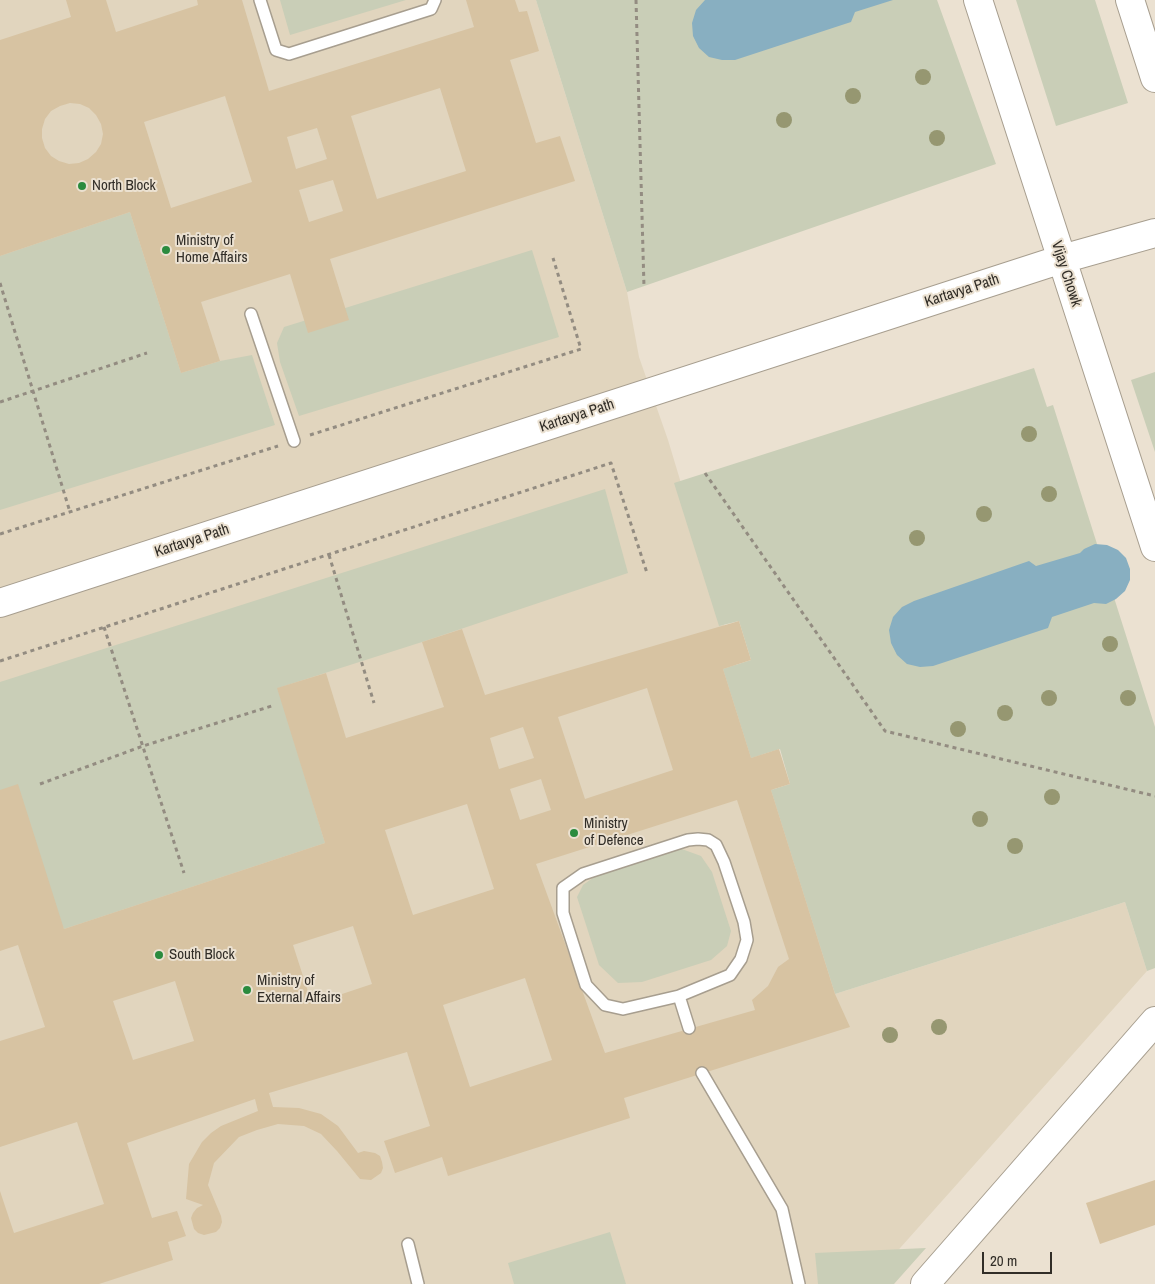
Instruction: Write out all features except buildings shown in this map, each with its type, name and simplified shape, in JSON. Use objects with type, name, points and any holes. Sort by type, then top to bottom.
[{"type":"main road","name":"Vijay Chowk","points":[[978,0],[1155,547]]},
{"type":"main road","points":[[1130,0],[1155,78]]},
{"type":"main road","name":"Kartavya Path","points":[[0,603],[1062,259],[1155,232]]},
{"type":"main road","points":[[925,1284],[1155,1021]]},
{"type":"lane","points":[[260,0],[276,50],[289,54],[431,9],[435,0]]},
{"type":"lane","points":[[251,314],[294,441]]},
{"type":"lane","points":[[688,840],[708,840],[716,845],[724,862],[744,922],[747,940],[741,959],[730,975],[679,996],[623,1009],[605,1004],[586,985],[562,913],[563,888],[583,874],[688,840]]},
{"type":"lane","points":[[679,996],[689,1028]]},
{"type":"lane","points":[[702,1073],[782,1209],[800,1284]]},
{"type":"lane","points":[[408,1244],[418,1284]]},
{"type":"path","points":[[636,0],[644,287]]},
{"type":"path","points":[[0,534],[581,349],[552,258]]},
{"type":"path","points":[[0,283],[70,512]]},
{"type":"path","points":[[0,402],[147,353]]},
{"type":"path","points":[[0,661],[611,463],[647,573]]},
{"type":"path","points":[[705,473],[885,731],[1155,796]]},
{"type":"path","points":[[329,554],[374,702]]},
{"type":"path","points":[[104,627],[184,873]]},
{"type":"path","points":[[40,784],[143,746],[275,705]]},
{"type":"shaded area","points":[[0,0],[536,0],[627,292],[639,357],[668,440],[835,994],[1125,902],[1147,971],[868,1284],[0,1284]]},
{"type":"green space","points":[[280,0],[406,0],[290,35]]},
{"type":"green space","points":[[536,0],[937,0],[996,164],[627,292]]},
{"type":"green space","points":[[1016,0],[1095,0],[1128,103],[1056,126]]},
{"type":"green space","points":[[130,212],[181,373],[220,361],[252,355],[275,425],[0,510],[0,256]]},
{"type":"green space","points":[[532,250],[559,337],[299,416],[280,362],[277,343],[284,327]]},
{"type":"green space","points":[[1034,368],[1047,407],[1053,405],[1155,727],[1155,968],[1147,971],[1125,902],[835,994],[771,790],[790,784],[780,749],[751,758],[723,669],[751,660],[739,621],[719,626],[674,483]]},
{"type":"green space","points":[[1155,372],[1155,452],[1131,380]]},
{"type":"green space","points":[[605,489],[628,573],[278,688],[325,843],[64,929],[0,790],[0,682]]},
{"type":"green space","points":[[679,848],[701,856],[712,872],[731,931],[727,946],[711,960],[642,982],[618,983],[599,965],[577,897],[583,885],[597,875]]},
{"type":"green space","points":[[610,1232],[626,1284],[514,1284],[508,1263]]},
{"type":"green space","points":[[926,1248],[894,1284],[818,1284],[815,1253]]},
{"type":"water","points":[[705,0],[893,0],[855,12],[851,22],[735,60],[722,60],[709,57],[699,48],[693,36],[692,23],[696,10]]},
{"type":"water","points":[[1095,544],[1107,545],[1118,550],[1126,558],[1130,569],[1130,580],[1125,591],[1116,599],[1106,604],[1094,603],[1052,617],[1048,628],[933,666],[920,667],[907,664],[897,655],[891,643],[889,630],[893,617],[902,607],[914,601],[1029,561],[1036,566],[1080,553]]},
{"type":"place","name":"North Block","points":[[82,186]]},
{"type":"place","name":"Ministry of Home Affairs","points":[[166,250]]},
{"type":"place","name":"Ministry of Defence","points":[[574,833]]},
{"type":"place","name":"South Block","points":[[159,955]]},
{"type":"place","name":"Ministry of External Affairs","points":[[247,990]]}]
